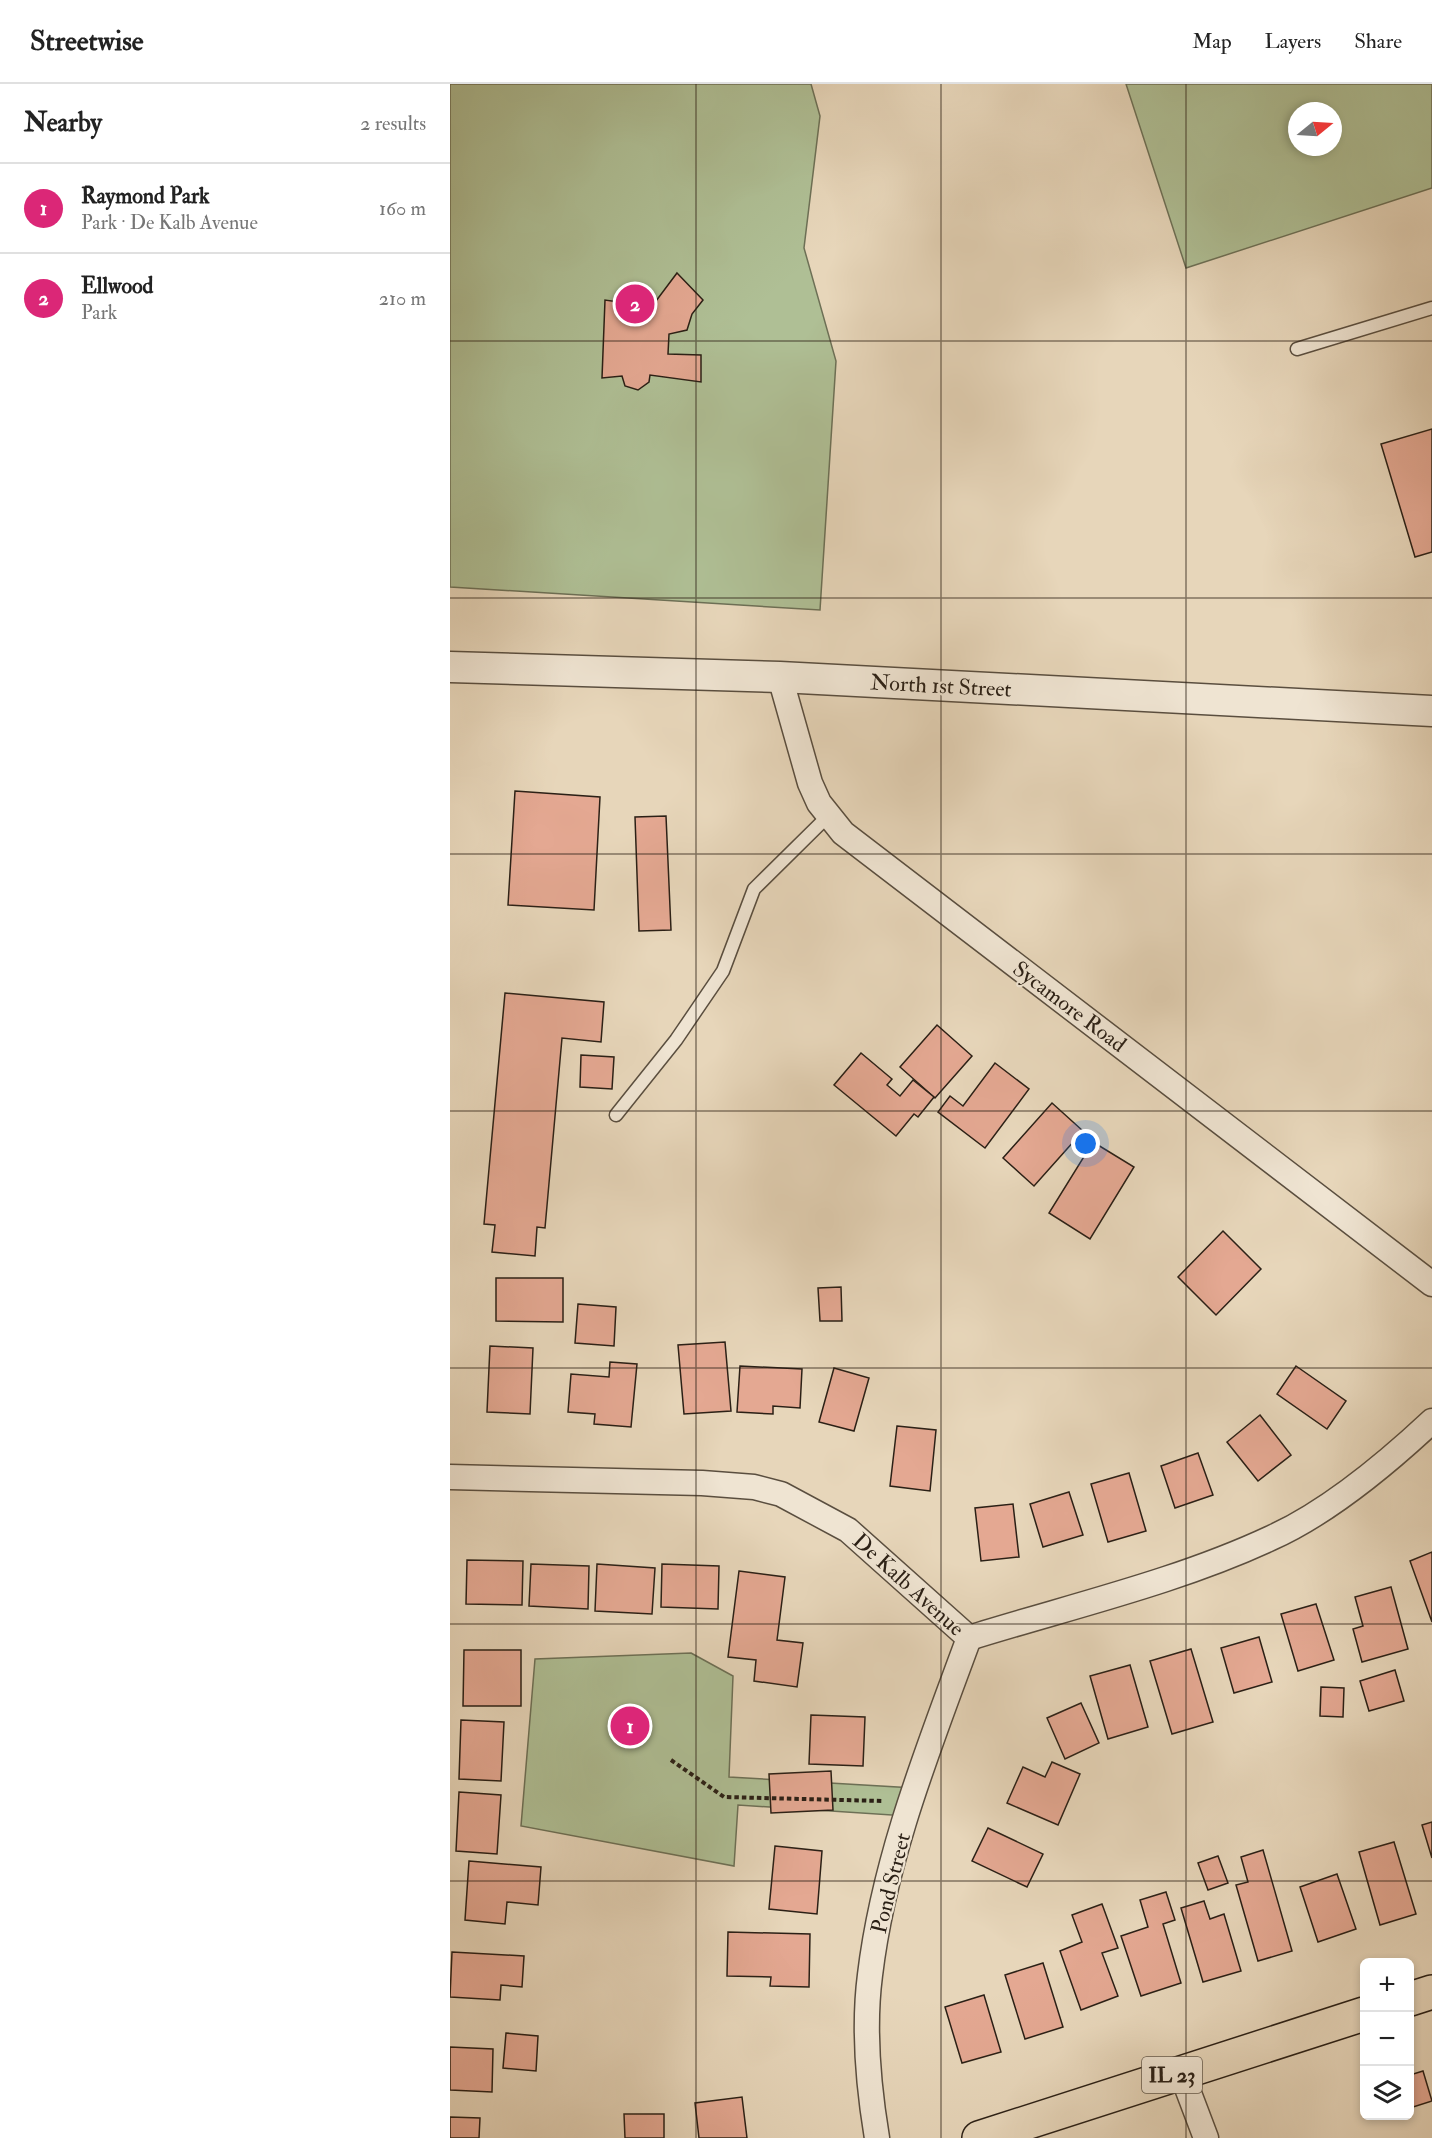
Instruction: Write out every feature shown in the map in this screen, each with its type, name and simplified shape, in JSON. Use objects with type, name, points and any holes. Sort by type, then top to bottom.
[{"type":"main road","points":[[1414,1998],[1432,1992]]},
{"type":"main road","name":"IL 23","points":[[979,2138],[1360,2016]]},
{"type":"street","name":"North 1st Street","points":[[450,667],[780,677],[1432,711]]},
{"type":"street","name":"Sycamore Road","points":[[780,677],[810,783],[828,816],[843,833],[1432,1284]]},
{"type":"street","name":"De Kalb Avenue","points":[[450,1477],[702,1483],[754,1487],[781,1494],[848,1530],[969,1638],[1159,1580],[1273,1538],[1333,1501],[1393,1457],[1432,1421]]},
{"type":"street","name":"Pond Street","points":[[877,2138],[868,2090],[866,2036],[870,1974],[886,1890],[911,1802],[969,1638]]},
{"type":"street","points":[[1181,2072],[1206,2138]]},
{"type":"lane","points":[[1297,350],[1432,308]]},
{"type":"lane","points":[[616,1115],[676,1040],[723,971],[754,889],[828,816]]},
{"type":"path","points":[[671,1760],[724,1797],[911,1802]]},
{"type":"green space","points":[[450,84],[811,84],[820,116],[804,248],[836,361],[820,610],[450,587]]},
{"type":"green space","points":[[1126,84],[1432,84],[1432,188],[1186,268]]},
{"type":"green space","points":[[691,1653],[733,1676],[729,1777],[914,1788],[907,1816],[738,1805],[734,1866],[521,1826],[535,1659]]},
{"type":"building","points":[[677,273],[703,300],[692,314],[687,330],[669,334],[668,354],[701,355],[701,382],[650,375],[649,382],[638,390],[625,386],[622,376],[602,378],[605,300],[626,303],[635,293],[641,292],[646,297],[648,305],[653,305]]},
{"type":"building","points":[[1432,429],[1432,552],[1415,557],[1381,444]]},
{"type":"building","points":[[515,791],[600,797],[594,910],[508,905]]},
{"type":"building","points":[[666,816],[671,930],[639,931],[635,817]]},
{"type":"building","points":[[505,993],[604,1002],[601,1042],[562,1038],[545,1228],[537,1227],[535,1256],[492,1252],[495,1225],[484,1224]]},
{"type":"building","points":[[937,1025],[972,1056],[935,1098],[900,1067]]},
{"type":"building","points":[[861,1053],[892,1079],[887,1085],[900,1096],[913,1080],[934,1097],[918,1117],[914,1114],[896,1136],[834,1085]]},
{"type":"building","points":[[581,1055],[614,1057],[612,1089],[580,1087]]},
{"type":"building","points":[[995,1063],[1029,1089],[985,1148],[938,1112],[950,1096],[963,1106]]},
{"type":"building","points":[[1052,1103],[1083,1131],[1034,1186],[1003,1158]]},
{"type":"building","points":[[1093,1142],[1134,1167],[1090,1239],[1049,1213]]},
{"type":"building","points":[[1223,1231],[1261,1269],[1216,1315],[1178,1277]]},
{"type":"building","points":[[496,1278],[563,1278],[563,1322],[496,1321]]},
{"type":"building","points":[[841,1287],[842,1321],[820,1321],[818,1288]]},
{"type":"building","points":[[578,1304],[616,1307],[614,1346],[575,1343]]},
{"type":"building","points":[[725,1342],[731,1411],[684,1414],[678,1345]]},
{"type":"building","points":[[490,1346],[533,1348],[530,1414],[487,1412]]},
{"type":"building","points":[[610,1362],[637,1364],[631,1427],[594,1424],[595,1414],[568,1412],[571,1374],[609,1377]]},
{"type":"building","points":[[740,1366],[802,1369],[800,1408],[773,1406],[773,1414],[737,1412]]},
{"type":"building","points":[[1296,1366],[1346,1401],[1327,1429],[1277,1394]]},
{"type":"building","points":[[834,1368],[869,1378],[854,1431],[819,1422]]},
{"type":"building","points":[[1260,1415],[1291,1455],[1258,1481],[1227,1442]]},
{"type":"building","points":[[897,1426],[936,1430],[930,1491],[890,1486]]},
{"type":"building","points":[[1198,1453],[1213,1495],[1175,1508],[1161,1466]]},
{"type":"building","points":[[1129,1473],[1146,1531],[1108,1542],[1091,1484]]},
{"type":"building","points":[[1069,1492],[1083,1535],[1043,1547],[1030,1504]]},
{"type":"building","points":[[1013,1504],[1019,1557],[981,1561],[975,1508]]},
{"type":"building","points":[[1432,1552],[1432,1622],[1410,1561]]},
{"type":"building","points":[[467,1560],[523,1561],[522,1605],[466,1604]]},
{"type":"building","points":[[531,1564],[589,1566],[588,1609],[529,1606]]},
{"type":"building","points":[[597,1564],[655,1568],[652,1614],[595,1611]]},
{"type":"building","points":[[662,1564],[719,1566],[718,1609],[661,1607]]},
{"type":"building","points":[[739,1571],[785,1577],[777,1640],[803,1643],[797,1687],[754,1681],[756,1660],[728,1657]]},
{"type":"building","points":[[1391,1587],[1408,1649],[1362,1662],[1353,1629],[1363,1626],[1355,1597]]},
{"type":"building","points":[[1316,1604],[1334,1660],[1298,1671],[1281,1614]]},
{"type":"building","points":[[1259,1637],[1272,1682],[1234,1693],[1221,1648]]},
{"type":"building","points":[[1191,1649],[1213,1722],[1172,1734],[1150,1661]]},
{"type":"building","points":[[464,1650],[521,1650],[521,1706],[463,1706]]},
{"type":"building","points":[[1130,1665],[1148,1727],[1108,1739],[1090,1676]]},
{"type":"building","points":[[1395,1670],[1404,1701],[1369,1711],[1360,1681]]},
{"type":"building","points":[[1321,1687],[1344,1688],[1343,1717],[1320,1716]]},
{"type":"building","points":[[1081,1703],[1099,1743],[1065,1759],[1047,1718]]},
{"type":"building","points":[[811,1715],[865,1717],[863,1766],[809,1764]]},
{"type":"building","points":[[461,1720],[504,1722],[501,1781],[459,1779]]},
{"type":"building","points":[[1052,1762],[1080,1774],[1058,1825],[1007,1803],[1023,1767],[1045,1777]]},
{"type":"building","points":[[831,1771],[833,1810],[771,1813],[769,1774]]},
{"type":"building","points":[[459,1792],[501,1795],[497,1854],[456,1851]]},
{"type":"building","points":[[1432,1822],[1432,1858],[1422,1825]]},
{"type":"building","points":[[988,1828],[1043,1854],[1027,1887],[972,1861]]},
{"type":"building","points":[[1394,1842],[1416,1914],[1380,1925],[1359,1852]]},
{"type":"building","points":[[775,1846],[822,1851],[817,1914],[769,1909]]},
{"type":"building","points":[[1263,1850],[1292,1951],[1258,1961],[1236,1885],[1248,1882],[1241,1857]]},
{"type":"building","points":[[1218,1856],[1228,1883],[1208,1890],[1198,1863]]},
{"type":"building","points":[[469,1861],[541,1867],[538,1905],[507,1902],[505,1924],[465,1920]]},
{"type":"building","points":[[1337,1874],[1356,1929],[1318,1942],[1300,1887]]},
{"type":"building","points":[[1166,1892],[1175,1920],[1163,1924],[1181,1983],[1141,1996],[1121,1936],[1148,1927],[1140,1900]]},
{"type":"building","points":[[1204,1901],[1210,1919],[1224,1914],[1241,1971],[1203,1982],[1181,1908]]},
{"type":"building","points":[[1102,1904],[1118,1948],[1102,1953],[1118,1996],[1081,2010],[1060,1951],[1082,1942],[1072,1915]]},
{"type":"building","points":[[728,1932],[810,1934],[809,1987],[770,1986],[771,1977],[727,1976]]},
{"type":"building","points":[[452,1952],[524,1956],[522,1987],[501,1985],[500,2000],[450,1997]]},
{"type":"building","points":[[1043,1963],[1063,2027],[1025,2039],[1005,1975]]},
{"type":"building","points":[[984,1995],[1001,2052],[962,2063],[945,2007]]},
{"type":"building","points":[[506,2033],[538,2036],[536,2071],[503,2068]]},
{"type":"building","points":[[450,2047],[493,2049],[492,2092],[450,2090]]},
{"type":"building","points":[[1423,2071],[1432,2101],[1414,2107],[1414,2074]]},
{"type":"building","points":[[742,2097],[747,2138],[699,2138],[695,2103]]},
{"type":"building","points":[[624,2114],[664,2114],[664,2138],[625,2138]]},
{"type":"building","points":[[450,2117],[480,2118],[479,2138],[450,2138]]},
{"type":"place","name":"Ellwood","points":[[635,304]]},
{"type":"place","name":"Raymond Park","points":[[630,1726]]}]
